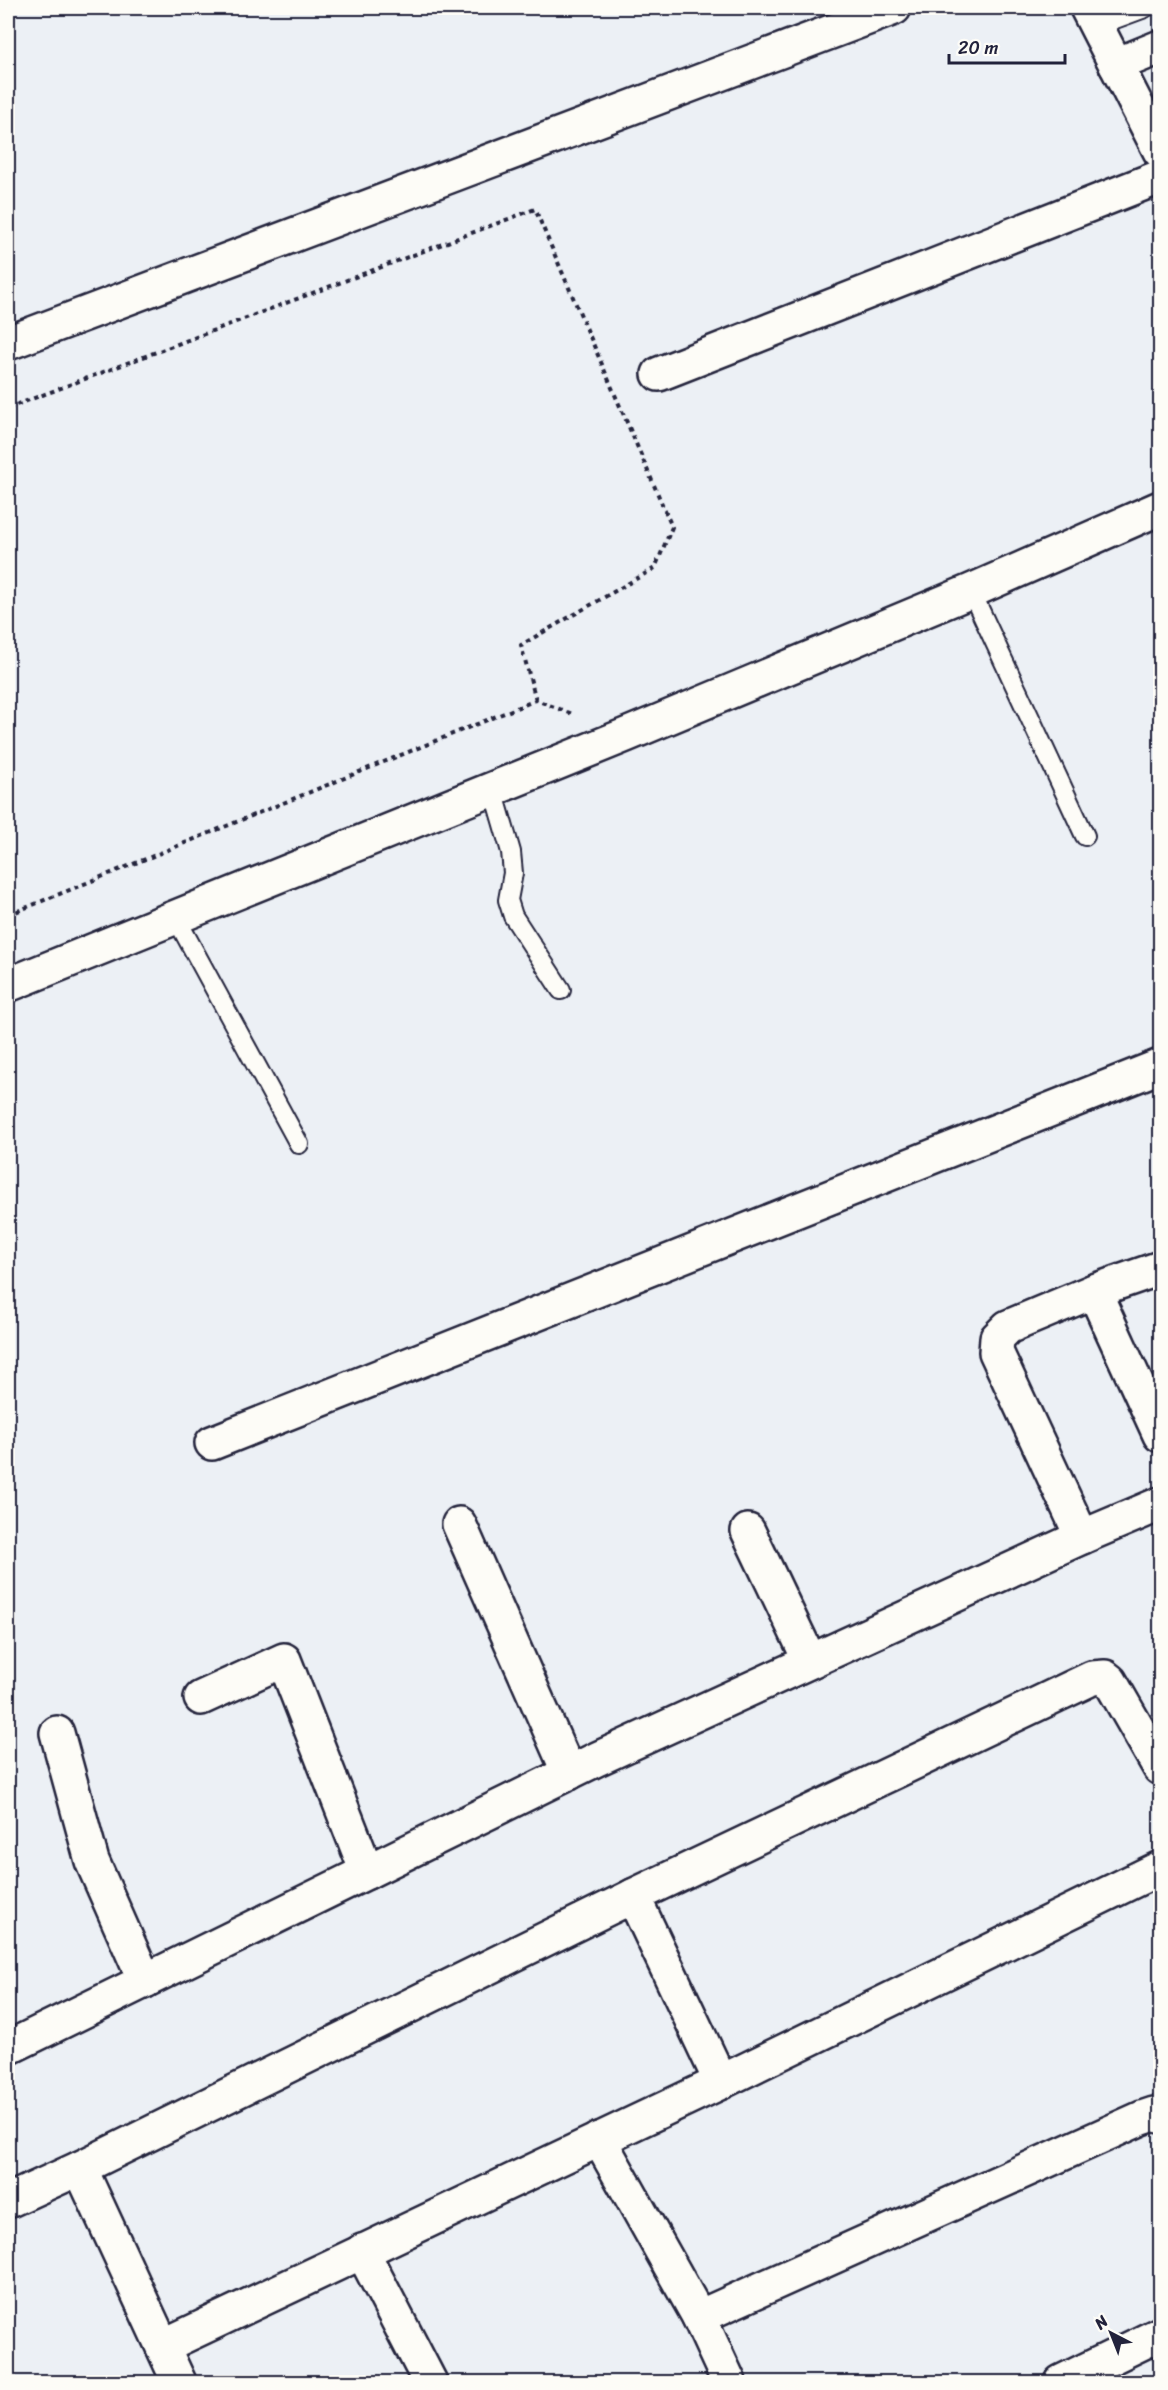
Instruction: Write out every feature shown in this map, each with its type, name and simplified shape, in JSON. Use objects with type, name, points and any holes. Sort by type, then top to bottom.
[{"type":"street","points":[[8,343],[894,8]]},
{"type":"street","points":[[1091,17],[1161,151]]},
{"type":"street","points":[[1116,65],[1161,47]]},
{"type":"street","points":[[659,374],[1161,177]]},
{"type":"street","points":[[8,985],[493,790],[971,591],[1161,508]]},
{"type":"street","points":[[212,1443],[1161,1066]]},
{"type":"street","points":[[1082,1537],[996,1352],[997,1338],[1008,1327],[1094,1291],[1161,1268]]},
{"type":"street","points":[[1094,1291],[1161,1435]]},
{"type":"street","points":[[8,2048],[569,1773],[1082,1537],[1161,1504]]},
{"type":"street","points":[[459,1524],[569,1773]]},
{"type":"street","points":[[748,1531],[810,1661]]},
{"type":"street","points":[[201,1698],[284,1660],[367,1872]]},
{"type":"street","points":[[8,2201],[81,2168],[633,1896],[1092,1678],[1105,1677],[1110,1681],[1161,1768]]},
{"type":"street","points":[[57,1733],[92,1861],[145,1981]]},
{"type":"street","points":[[164,2346],[721,2082],[1161,1868]]},
{"type":"street","points":[[633,1896],[721,2082]]},
{"type":"street","points":[[699,2317],[1142,2118],[1154,2114],[1161,2116]]},
{"type":"street","points":[[599,2139],[699,2317],[729,2382]]},
{"type":"street","points":[[81,2168],[179,2382]]},
{"type":"street","points":[[362,2252],[430,2382]]},
{"type":"street","points":[[1061,2382],[1161,2334]]},
{"type":"lane","points":[[1091,17],[1145,8]]},
{"type":"lane","points":[[971,591],[1085,836]]},
{"type":"lane","points":[[493,790],[511,852],[513,873],[508,900],[513,916],[561,990]]},
{"type":"lane","points":[[175,916],[298,1144]]},
{"type":"path","points":[[8,408],[535,209],[672,527],[655,568],[521,645],[536,700],[8,915]]}]
